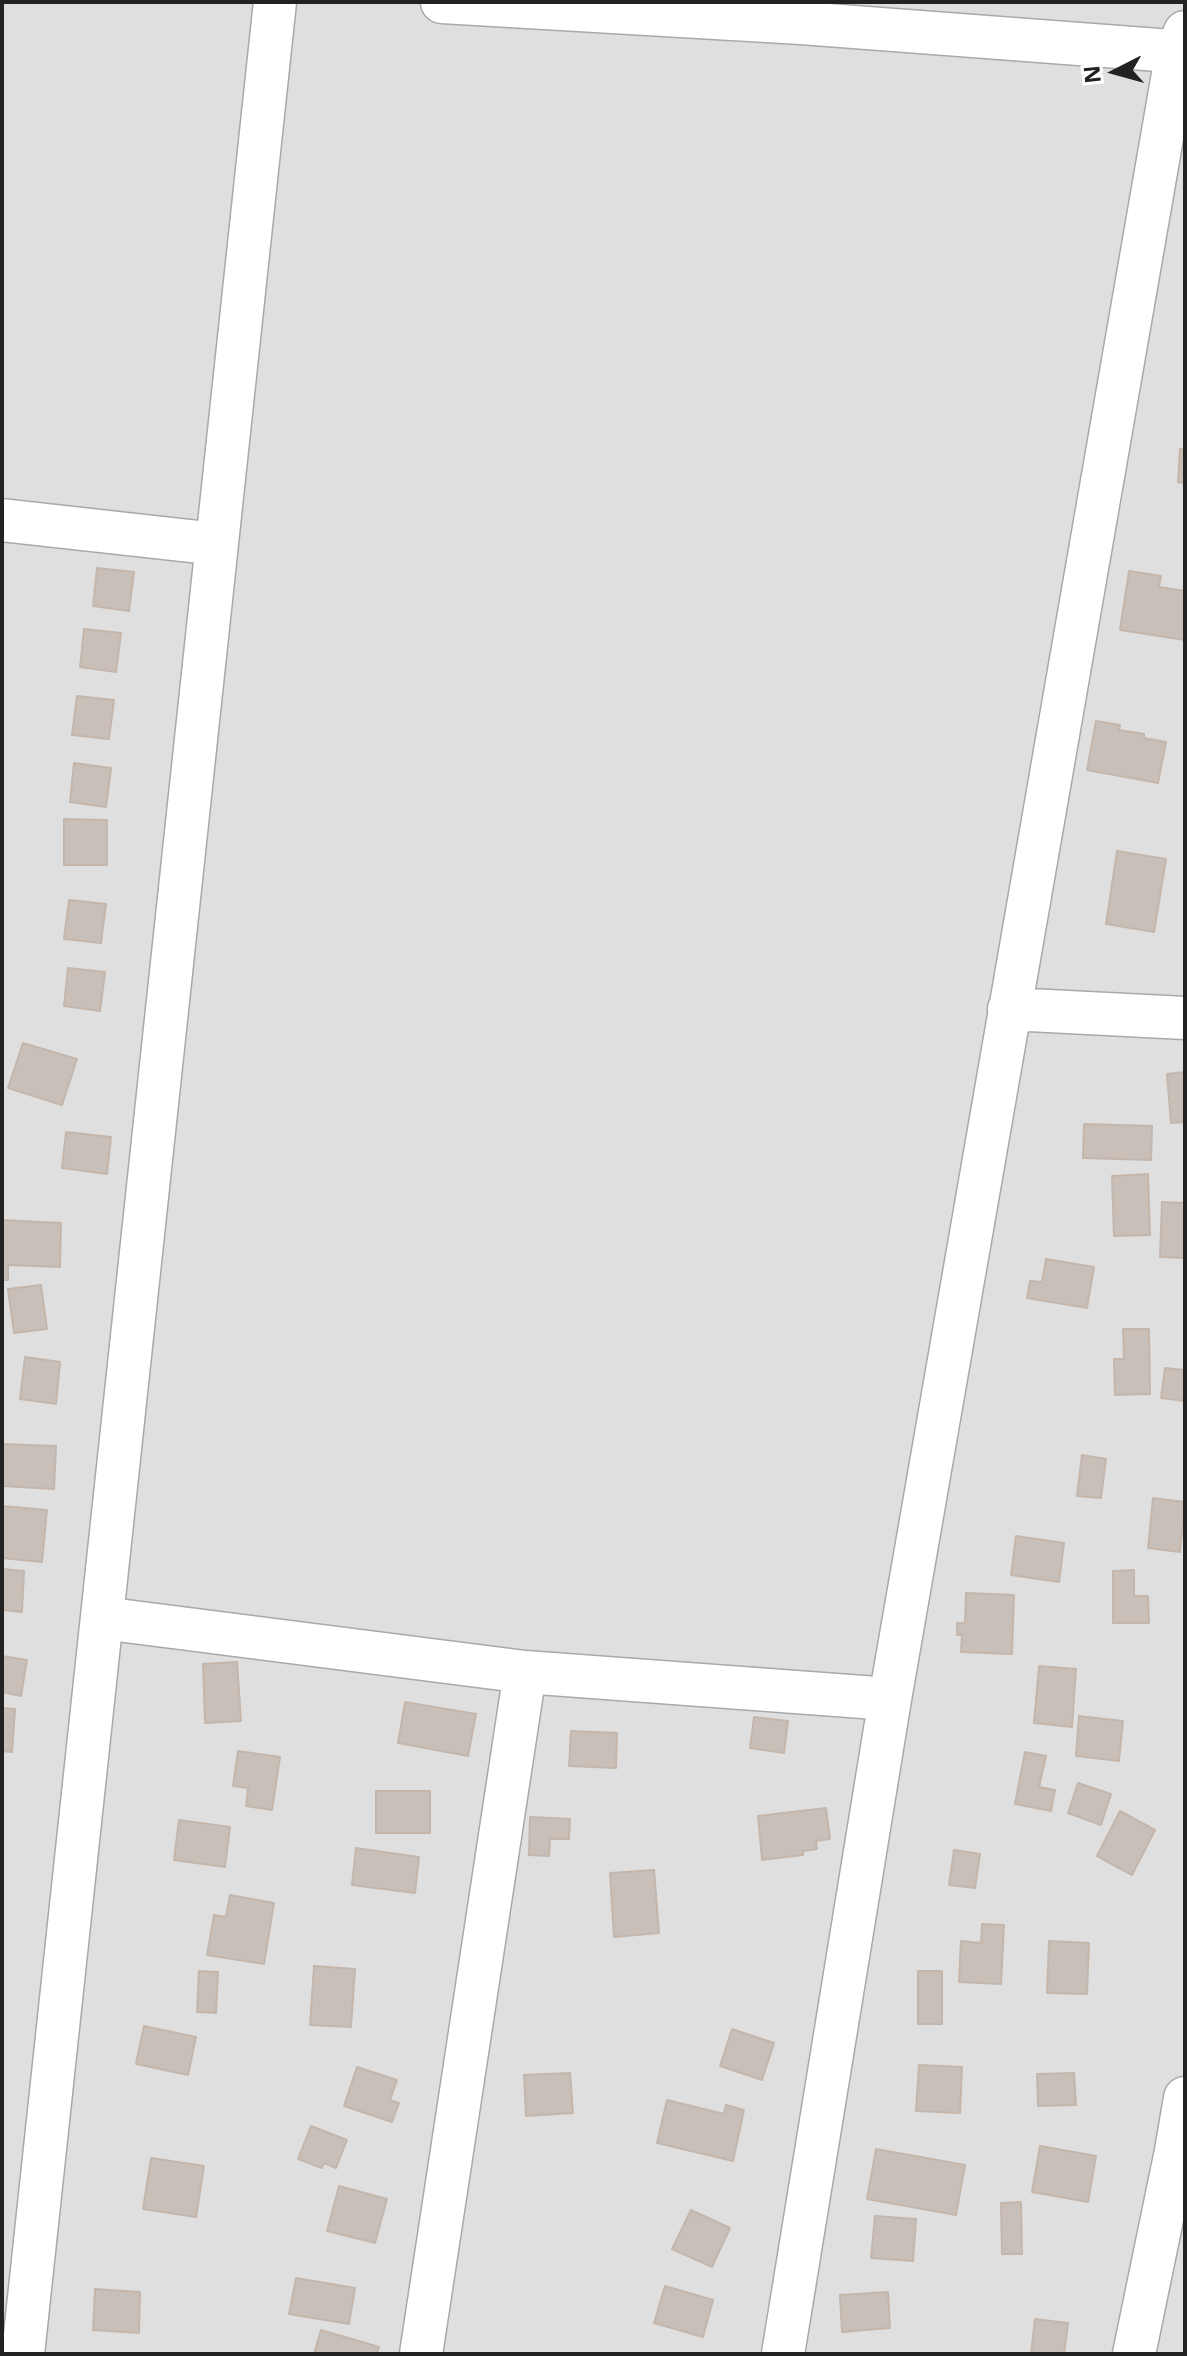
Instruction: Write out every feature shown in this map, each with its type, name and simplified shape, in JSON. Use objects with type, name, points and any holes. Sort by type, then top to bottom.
[{"type":"street","points":[[23,2354],[275,2]]},
{"type":"street","points":[[442,2],[802,13],[1182,45],[1009,1009],[890,1699],[783,2354]]},
{"type":"street","points":[[2,520],[217,544]]},
{"type":"street","points":[[1009,1009],[1185,1018]]},
{"type":"street","points":[[102,1618],[525,1672],[890,1699]]},
{"type":"street","points":[[421,2354],[525,1672]]},
{"type":"street","points":[[1134,2354],[1181,2152],[1185,2098]]},
{"type":"shaded area","points":[[2,2],[1185,2],[1185,2354],[2,2354]]},
{"type":"building","points":[[1180,449],[1185,450],[1185,483],[1178,482]]},
{"type":"building","points":[[97,568],[134,572],[129,611],[93,606]]},
{"type":"building","points":[[1129,571],[1161,576],[1159,587],[1185,591],[1185,640],[1120,630]]},
{"type":"building","points":[[84,629],[121,633],[116,672],[80,667]]},
{"type":"building","points":[[77,696],[114,700],[109,739],[72,735]]},
{"type":"building","points":[[1096,721],[1120,725],[1119,730],[1166,742],[1158,783],[1087,770]]},
{"type":"building","points":[[74,763],[111,768],[106,807],[70,802]]},
{"type":"building","points":[[64,819],[107,820],[107,865],[64,865]]},
{"type":"building","points":[[1117,851],[1166,859],[1154,932],[1106,924]]},
{"type":"building","points":[[69,900],[106,904],[101,943],[64,939]]},
{"type":"building","points":[[68,968],[105,972],[100,1011],[64,1006]]},
{"type":"building","points":[[23,1043],[77,1059],[62,1105],[8,1088]]},
{"type":"building","points":[[1185,1072],[1185,1122],[1171,1123],[1167,1074]]},
{"type":"building","points":[[1084,1124],[1152,1126],[1151,1160],[1083,1158]]},
{"type":"building","points":[[66,1132],[111,1137],[107,1174],[62,1168]]},
{"type":"building","points":[[1148,1174],[1150,1235],[1114,1236],[1112,1176]]},
{"type":"building","points":[[1162,1202],[1185,1203],[1185,1258],[1160,1257]]},
{"type":"building","points":[[2,1220],[61,1223],[60,1267],[8,1265],[8,1280],[2,1280]]},
{"type":"building","points":[[1046,1259],[1094,1267],[1087,1308],[1027,1298],[1030,1281],[1042,1282]]},
{"type":"building","points":[[41,1285],[47,1329],[14,1333],[8,1289]]},
{"type":"building","points":[[1123,1329],[1149,1329],[1150,1394],[1115,1395],[1114,1359],[1124,1359]]},
{"type":"building","points":[[25,1357],[60,1362],[56,1404],[20,1399]]},
{"type":"building","points":[[1165,1368],[1185,1370],[1185,1401],[1161,1398]]},
{"type":"building","points":[[2,1444],[56,1446],[54,1489],[2,1486]]},
{"type":"building","points":[[1082,1455],[1106,1459],[1101,1498],[1077,1496]]},
{"type":"building","points":[[1153,1498],[1185,1502],[1180,1552],[1148,1548]]},
{"type":"building","points":[[2,1506],[47,1510],[42,1562],[2,1558]]},
{"type":"building","points":[[1016,1536],[1064,1543],[1059,1582],[1011,1575]]},
{"type":"building","points":[[2,1569],[24,1571],[22,1612],[2,1610]]},
{"type":"building","points":[[1134,1570],[1134,1596],[1148,1596],[1149,1623],[1113,1623],[1113,1571]]},
{"type":"building","points":[[966,1593],[1014,1595],[1012,1654],[961,1652],[962,1635],[957,1635],[957,1623],[965,1623]]},
{"type":"building","points":[[2,1656],[27,1660],[21,1696],[2,1692]]},
{"type":"building","points":[[237,1662],[241,1721],[205,1723],[203,1664]]},
{"type":"building","points":[[1039,1666],[1076,1669],[1072,1727],[1034,1723]]},
{"type":"building","points":[[405,1702],[476,1714],[468,1756],[398,1743]]},
{"type":"building","points":[[2,1708],[15,1709],[12,1752],[2,1751]]},
{"type":"building","points":[[1079,1716],[1123,1721],[1119,1761],[1076,1756]]},
{"type":"building","points":[[754,1717],[788,1721],[784,1753],[750,1748]]},
{"type":"building","points":[[571,1731],[617,1733],[616,1768],[569,1766]]},
{"type":"building","points":[[238,1751],[280,1757],[272,1810],[246,1806],[248,1788],[233,1786]]},
{"type":"building","points":[[1025,1752],[1046,1756],[1039,1787],[1055,1790],[1051,1811],[1015,1804]]},
{"type":"building","points":[[1078,1783],[1111,1794],[1101,1825],[1068,1813]]},
{"type":"building","points":[[376,1791],[430,1791],[430,1833],[376,1833]]},
{"type":"building","points":[[826,1808],[830,1839],[816,1841],[817,1849],[803,1851],[803,1855],[762,1860],[758,1816]]},
{"type":"building","points":[[1120,1811],[1155,1830],[1132,1875],[1097,1856]]},
{"type":"building","points":[[530,1817],[570,1819],[569,1839],[550,1839],[549,1856],[529,1855]]},
{"type":"building","points":[[179,1820],[230,1827],[225,1867],[174,1860]]},
{"type":"building","points":[[356,1848],[419,1857],[415,1893],[352,1885]]},
{"type":"building","points":[[954,1850],[980,1854],[975,1888],[949,1885]]},
{"type":"building","points":[[654,1870],[659,1933],[614,1937],[610,1873]]},
{"type":"building","points":[[230,1895],[274,1903],[264,1964],[207,1955],[214,1915],[226,1917]]},
{"type":"building","points":[[982,1924],[1004,1925],[1001,1984],[959,1982],[961,1941],[981,1943]]},
{"type":"building","points":[[1049,1941],[1089,1943],[1087,1994],[1047,1993]]},
{"type":"building","points":[[314,1966],[355,1969],[351,2027],[310,2025]]},
{"type":"building","points":[[199,1971],[218,1972],[216,2013],[197,2012]]},
{"type":"building","points":[[918,1971],[942,1971],[942,2024],[918,2024]]},
{"type":"building","points":[[144,2026],[196,2037],[188,2075],[136,2064]]},
{"type":"building","points":[[732,2029],[774,2043],[762,2080],[720,2066]]},
{"type":"building","points":[[919,2065],[962,2067],[960,2113],[916,2111]]},
{"type":"building","points":[[357,2067],[397,2080],[390,2100],[399,2103],[392,2122],[344,2106]]},
{"type":"building","points":[[570,2073],[573,2113],[526,2116],[524,2075]]},
{"type":"building","points":[[1074,2073],[1076,2105],[1038,2106],[1037,2074]]},
{"type":"building","points":[[667,2100],[724,2114],[726,2105],[744,2110],[733,2161],[657,2143]]},
{"type":"building","points":[[311,2126],[347,2140],[336,2168],[324,2163],[322,2168],[298,2159]]},
{"type":"building","points":[[1040,2146],[1096,2156],[1088,2202],[1032,2192]]},
{"type":"building","points":[[876,2149],[965,2165],[956,2215],[867,2199]]},
{"type":"building","points":[[151,2158],[204,2166],[196,2217],[143,2209]]},
{"type":"building","points":[[339,2186],[387,2199],[375,2243],[327,2231]]},
{"type":"building","points":[[1021,2202],[1022,2254],[1002,2254],[1001,2203]]},
{"type":"building","points":[[691,2210],[730,2228],[712,2267],[672,2249]]},
{"type":"building","points":[[875,2216],[916,2219],[913,2261],[871,2258]]},
{"type":"building","points":[[296,2278],[355,2288],[349,2324],[289,2314]]},
{"type":"building","points":[[665,2286],[713,2300],[703,2337],[654,2323]]},
{"type":"building","points":[[95,2289],[140,2292],[139,2333],[93,2330]]},
{"type":"building","points":[[888,2292],[890,2328],[842,2332],[840,2295]]},
{"type":"building","points":[[1035,2319],[1068,2323],[1064,2354],[1031,2354]]},
{"type":"building","points":[[321,2330],[379,2347],[377,2354],[314,2354]]}]
